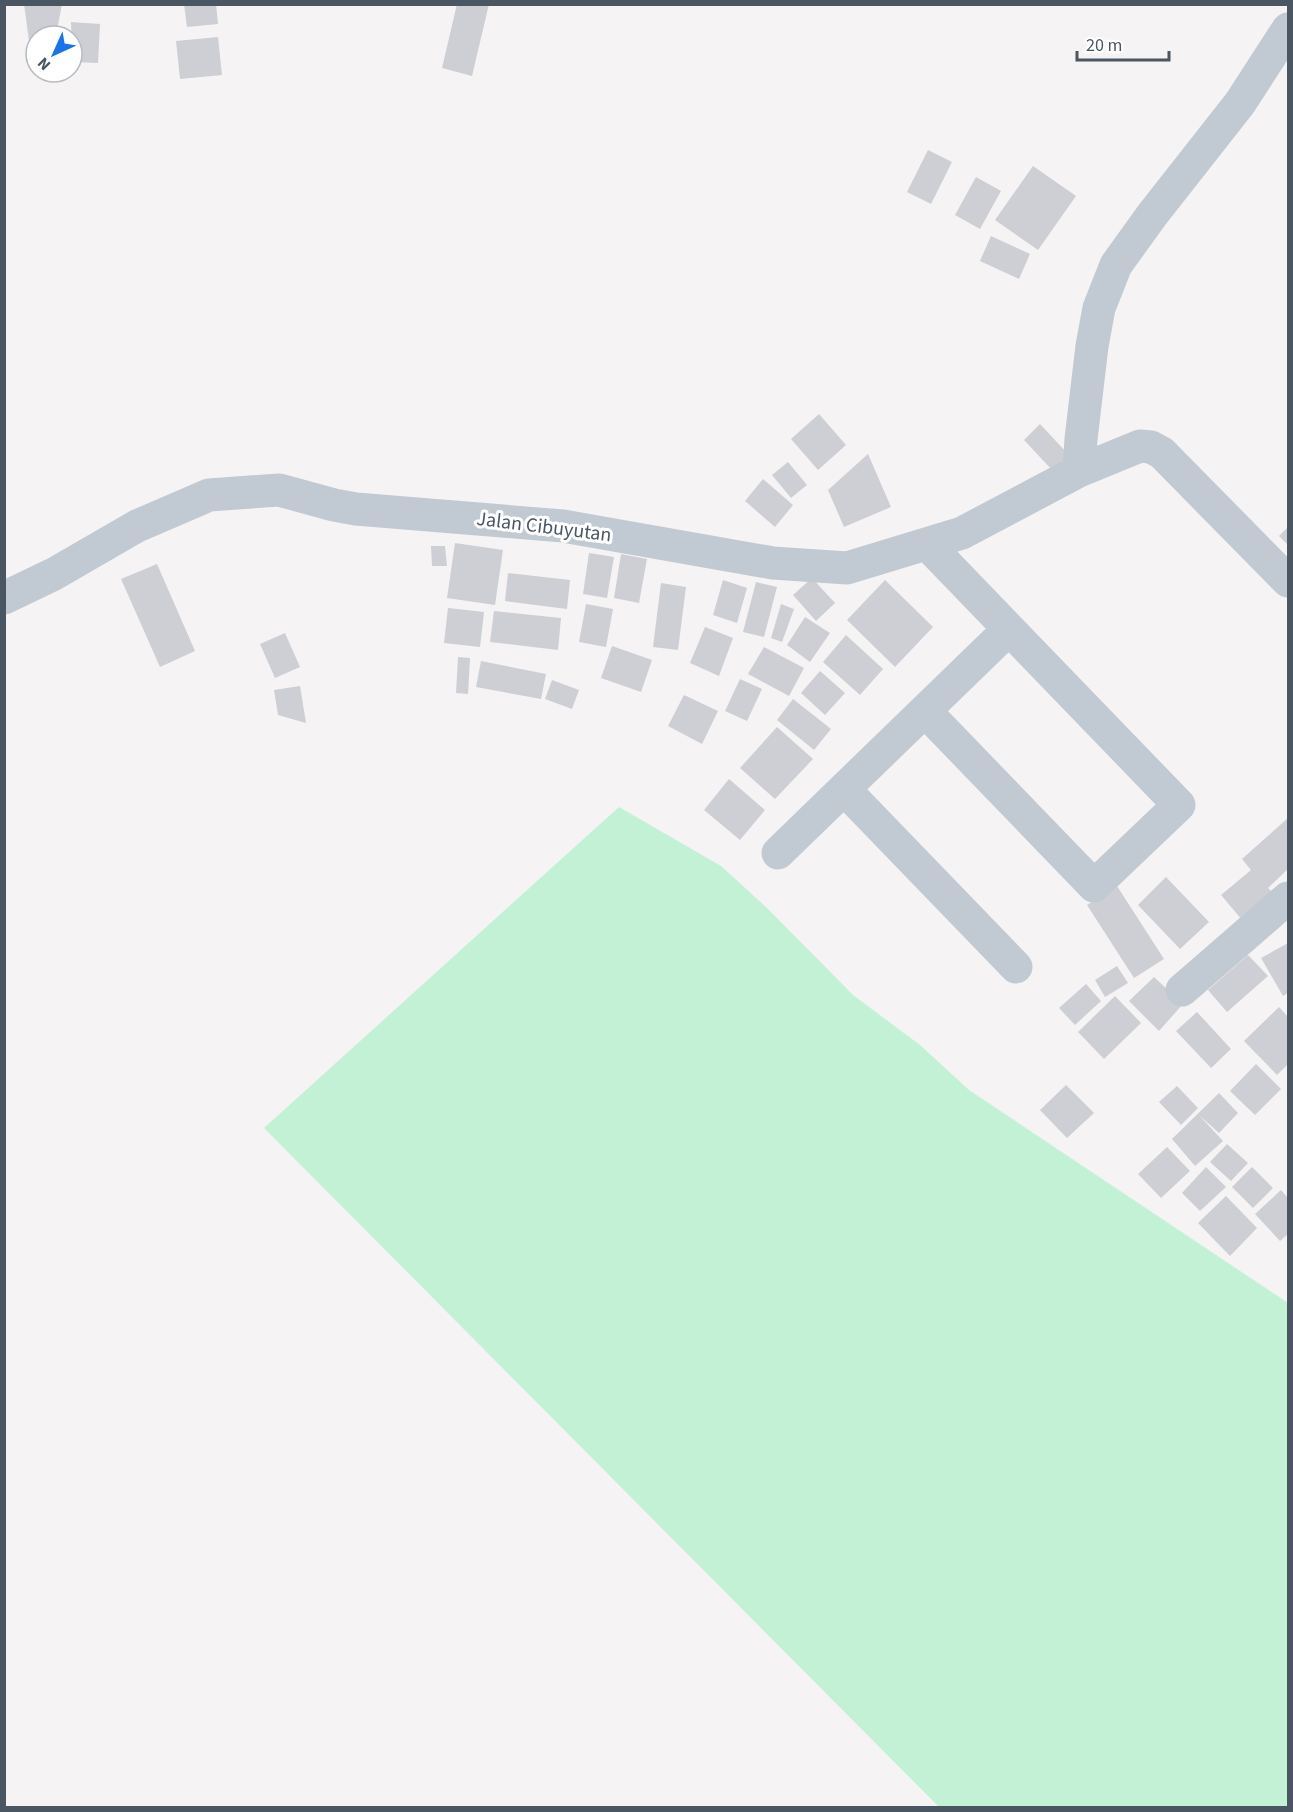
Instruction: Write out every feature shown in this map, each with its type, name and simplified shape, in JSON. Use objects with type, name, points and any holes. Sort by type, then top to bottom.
[{"type":"street","points":[[1080,458],[1089,367],[1099,308],[1116,265],[1152,215],[1240,103],[1288,29]]},
{"type":"street","name":"Jalan Cibuyutan","points":[[4,598],[54,574],[137,526],[181,506],[209,495],[264,489],[279,490],[356,509],[563,526],[773,563],[847,568],[962,533],[1032,498],[1080,458],[1140,447],[1151,447],[1162,453],[1288,581]]},
{"type":"street","points":[[925,711],[1094,886],[1179,805],[927,544]]},
{"type":"street","points":[[778,853],[1009,629]]},
{"type":"street","points":[[844,789],[1016,967]]},
{"type":"street","points":[[1182,990],[1288,898]]},
{"type":"green space","points":[[619,807],[721,866],[766,907],[853,995],[920,1045],[969,1090],[1288,1303],[1288,1807],[939,1807],[264,1128]]},
{"type":"building","points":[[24,4],[62,4],[58,24],[27,24]]},
{"type":"building","points":[[184,4],[216,4],[218,24],[187,27]]},
{"type":"building","points":[[457,4],[489,4],[472,76],[442,68]]},
{"type":"building","points":[[71,22],[100,24],[98,63],[84,62],[84,24],[71,24]]},
{"type":"building","points":[[218,37],[222,75],[180,79],[176,41]]},
{"type":"building","points":[[928,150],[952,162],[931,204],[907,192]]},
{"type":"building","points":[[1033,166],[1076,196],[1038,250],[995,220]]},
{"type":"building","points":[[976,177],[1001,191],[980,229],[955,215]]},
{"type":"building","points":[[991,236],[1030,254],[1019,279],[980,261]]},
{"type":"building","points":[[819,414],[846,445],[818,470],[791,439]]},
{"type":"building","points":[[1040,424],[1069,455],[1053,471],[1024,440]]},
{"type":"building","points":[[868,454],[891,507],[844,527],[828,490]]},
{"type":"building","points":[[788,462],[807,485],[791,498],[772,475]]},
{"type":"building","points":[[763,479],[793,505],[775,527],[745,501]]},
{"type":"building","points":[[1288,527],[1288,545],[1279,536]]},
{"type":"building","points":[[455,543],[503,550],[495,605],[447,598]]},
{"type":"building","points":[[431,546],[445,546],[447,566],[432,566]]},
{"type":"building","points":[[589,553],[614,557],[607,598],[583,594]]},
{"type":"building","points":[[621,554],[647,559],[639,603],[614,598]]},
{"type":"building","points":[[157,564],[195,651],[160,667],[121,579]]},
{"type":"building","points":[[508,573],[570,580],[567,609],[505,601]]},
{"type":"building","points":[[812,578],[835,603],[816,621],[793,595]]},
{"type":"building","points":[[723,580],[747,588],[737,623],[713,615]]},
{"type":"building","points":[[885,580],[933,627],[895,667],[847,620]]},
{"type":"building","points":[[756,582],[777,587],[764,637],[743,632]]},
{"type":"building","points":[[661,583],[686,587],[678,650],[653,647]]},
{"type":"building","points":[[586,604],[613,609],[606,647],[579,642]]},
{"type":"building","points":[[781,604],[794,609],[782,642],[771,638]]},
{"type":"building","points":[[448,608],[484,612],[480,647],[444,643]]},
{"type":"building","points":[[494,611],[561,618],[558,650],[490,642]]},
{"type":"building","points":[[805,617],[830,633],[810,662],[787,645]]},
{"type":"building","points":[[705,627],[733,638],[719,676],[690,663]]},
{"type":"building","points":[[285,633],[300,667],[275,678],[260,644]]},
{"type":"building","points":[[846,635],[883,669],[860,695],[823,662]]},
{"type":"building","points":[[612,646],[652,660],[641,692],[601,678]]},
{"type":"building","points":[[764,647],[804,668],[789,696],[748,674]]},
{"type":"building","points":[[458,657],[470,658],[468,694],[456,693]]},
{"type":"building","points":[[481,661],[546,674],[541,699],[476,687]]},
{"type":"building","points":[[820,671],[845,693],[825,715],[801,693]]},
{"type":"building","points":[[740,679],[762,689],[747,721],[725,711]]},
{"type":"building","points":[[552,680],[579,690],[572,709],[545,699]]},
{"type":"building","points":[[300,686],[306,723],[278,715],[274,690]]},
{"type":"building","points":[[684,695],[718,711],[702,744],[668,726]]},
{"type":"building","points":[[793,699],[831,729],[814,750],[777,720]]},
{"type":"building","points":[[777,727],[813,759],[775,799],[740,768]]},
{"type":"building","points":[[729,779],[765,810],[740,840],[704,810]]},
{"type":"building","points":[[1288,818],[1288,869],[1268,888],[1275,895],[1243,921],[1221,895],[1251,870],[1242,859]]},
{"type":"building","points":[[1166,877],[1209,922],[1180,949],[1138,905]]},
{"type":"building","points":[[1117,886],[1164,959],[1134,978],[1087,905]]},
{"type":"building","points":[[1288,943],[1288,993],[1283,996],[1261,958]]},
{"type":"building","points":[[1248,955],[1268,976],[1227,1012],[1208,990]]},
{"type":"building","points":[[1117,966],[1128,983],[1105,997],[1095,980]]},
{"type":"building","points":[[1154,977],[1183,1004],[1159,1031],[1129,1001]]},
{"type":"building","points":[[1086,984],[1101,1001],[1075,1025],[1059,1008]]},
{"type":"building","points":[[1115,996],[1141,1023],[1104,1059],[1078,1032]]},
{"type":"building","points":[[1279,1007],[1288,1017],[1288,1064],[1277,1075],[1244,1041]]},
{"type":"building","points":[[1197,1012],[1231,1049],[1211,1068],[1176,1031]]},
{"type":"building","points":[[1256,1064],[1281,1089],[1255,1115],[1230,1091]]},
{"type":"building","points":[[1066,1085],[1094,1113],[1067,1138],[1040,1110]]},
{"type":"building","points":[[1177,1086],[1198,1108],[1181,1125],[1159,1102]]},
{"type":"building","points":[[1219,1093],[1238,1113],[1219,1133],[1199,1115],[1223,1141],[1195,1166],[1172,1139]]},
{"type":"building","points":[[1227,1144],[1248,1163],[1231,1181],[1210,1162]]},
{"type":"building","points":[[1167,1147],[1190,1171],[1161,1198],[1138,1174]]},
{"type":"building","points":[[1206,1167],[1226,1187],[1200,1211],[1182,1193]]},
{"type":"building","points":[[1252,1167],[1273,1188],[1253,1208],[1232,1187]]},
{"type":"building","points":[[1281,1190],[1288,1198],[1288,1234],[1280,1241],[1255,1214]]},
{"type":"building","points":[[1226,1196],[1257,1228],[1230,1256],[1198,1223]]}]
